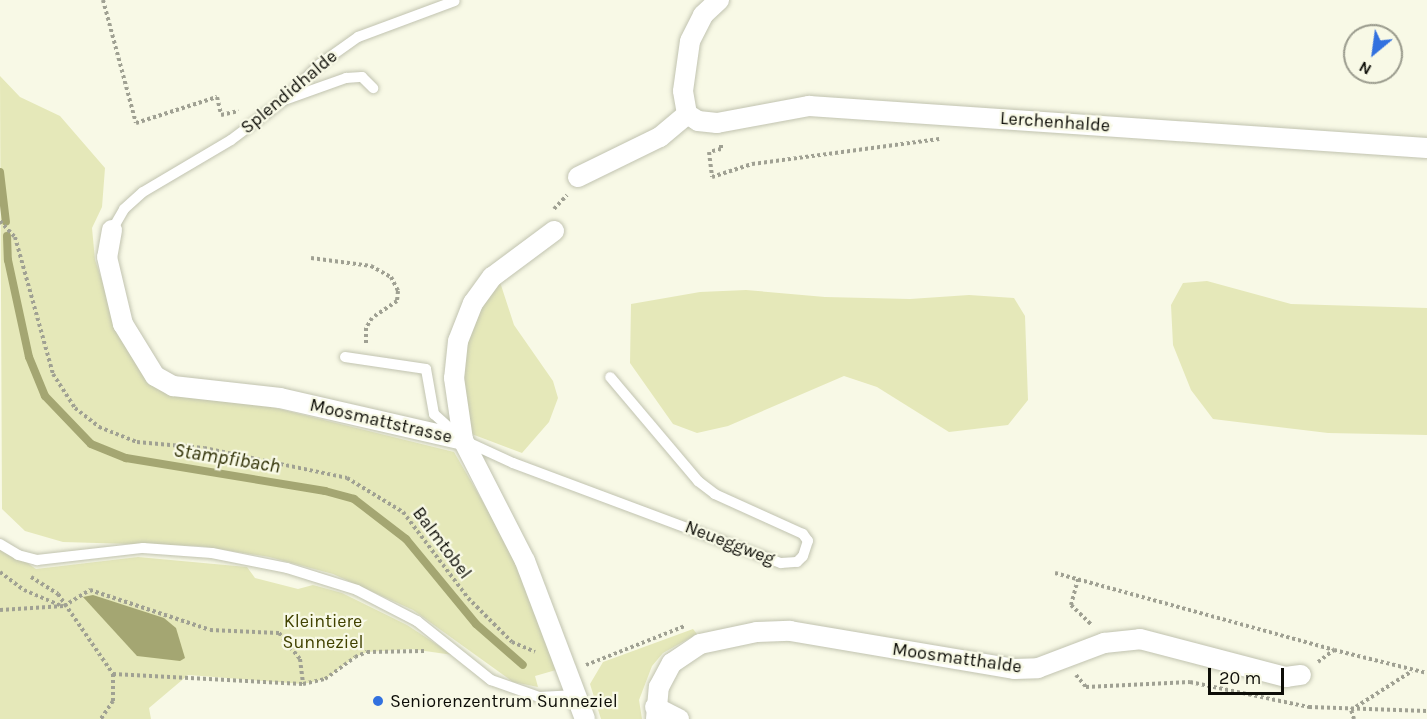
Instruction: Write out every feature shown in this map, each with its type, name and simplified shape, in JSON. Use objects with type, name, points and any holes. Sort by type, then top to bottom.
[{"type":"street","points":[[577,184],[660,137],[687,114],[683,91],[690,41],[703,15],[719,0]]},
{"type":"street","name":"Lerchenhalde","points":[[687,114],[698,121],[717,123],[809,106],[1427,148]]},
{"type":"street","name":"Moosmattstrasse","points":[[112,230],[107,257],[123,324],[155,376],[173,386],[280,398],[463,440],[525,561],[585,719]]},
{"type":"street","points":[[463,440],[454,360],[469,312],[492,278],[554,231]]},
{"type":"street","name":"Moosmatthalde","points":[[656,713],[663,675],[685,652],[718,639],[757,632],[790,631],[1014,669],[1038,668],[1104,643],[1140,639],[1286,677],[1300,675]]},
{"type":"street","points":[[656,713],[679,719]]},
{"type":"lane","name":"Splendidhalde","points":[[112,230],[124,209],[143,192],[231,140],[284,100],[320,64],[358,37],[455,1]]},
{"type":"lane","points":[[284,100],[346,78],[362,77],[373,88]]},
{"type":"lane","points":[[345,357],[426,369],[434,414],[463,440]]},
{"type":"lane","name":"Neueggweg","points":[[463,440],[513,464],[781,563],[796,562],[803,556],[808,541],[803,534],[715,494],[698,481],[610,377]]},
{"type":"lane","points":[[0,543],[18,555],[37,560],[143,548],[212,553],[287,568],[357,590],[417,621],[491,681],[539,697],[576,695]]},
{"type":"path","points":[[103,0],[136,123],[217,97],[221,115],[253,108],[263,116]]},
{"type":"path","points":[[722,141],[721,149],[710,152],[712,177],[762,162],[951,138]]},
{"type":"path","points":[[554,231],[554,206],[577,184]]},
{"type":"path","name":"Balmtobel","points":[[0,221],[15,237],[53,374],[75,408],[99,427],[137,442],[204,448],[347,478],[403,512],[468,598],[512,642],[566,672]]},
{"type":"path","points":[[311,258],[371,266],[391,277],[398,291],[397,301],[372,318],[366,328],[366,360]]},
{"type":"path","points":[[0,572],[24,590],[64,606]]},
{"type":"path","points":[[1055,573],[1412,671],[1427,673]]},
{"type":"path","points":[[1078,579],[1071,605],[1075,613],[1086,616]]},
{"type":"path","points":[[32,580],[58,594],[64,606],[113,674],[112,701],[101,719]]},
{"type":"path","points":[[0,610],[64,606],[78,594],[103,591],[210,630],[279,633],[300,659],[303,684]]},
{"type":"path","points":[[113,674],[303,684],[325,679],[355,657],[368,652],[411,649],[460,655]]},
{"type":"path","points":[[1300,675],[1334,650]]},
{"type":"path","points":[[1066,659],[1086,687],[1190,682],[1309,707],[1427,711]]},
{"type":"path","points":[[1351,710],[1412,671]]},
{"type":"path","points":[[1351,710],[1354,719]]},
{"type":"green space","points":[[0,76],[20,97],[60,116],[105,168],[102,207],[92,228],[95,260],[113,313],[149,377],[454,452],[523,571],[556,670],[535,676],[538,687],[513,682],[413,610],[333,574],[269,557],[200,546],[63,542],[25,531],[2,509]]},
{"type":"green space","points":[[499,279],[514,325],[553,381],[558,398],[549,422],[522,453],[469,433],[459,375],[473,309]]},
{"type":"green space","points":[[1207,281],[1291,304],[1427,308],[1427,435],[1328,433],[1213,419],[1191,390],[1173,345],[1171,305],[1183,283]]},
{"type":"green space","points":[[746,290],[825,297],[910,299],[969,295],[1014,298],[1025,316],[1028,400],[1008,425],[949,432],[877,387],[844,376],[728,426],[697,433],[673,424],[630,363],[631,304],[700,292]]},
{"type":"green space","name":"Kleintiere Sunneziel","points":[[0,544],[36,569],[138,557],[247,567],[255,578],[298,589],[313,585],[342,593],[407,625],[453,655],[411,649],[367,652],[355,657],[325,679],[303,684],[188,675],[149,708],[151,719],[0,719]]},
{"type":"green space","points":[[693,629],[697,634],[663,653],[652,666],[639,700],[642,719],[601,719],[590,684],[603,662]]},
{"type":"shaded area","points":[[93,595],[164,618],[176,628],[185,658],[180,661],[137,656],[83,597]]},
{"type":"waterway","name":"Stampfibach","points":[[0,172],[6,222]]},
{"type":"waterway","name":"Stampfibach","points":[[7,236],[8,260],[29,357],[45,396],[91,444],[126,458],[325,491],[354,499],[406,539],[476,624],[523,665]]},
{"type":"place","name":"Seniorenzentrum Sunneziel","points":[[378,701]]}]
